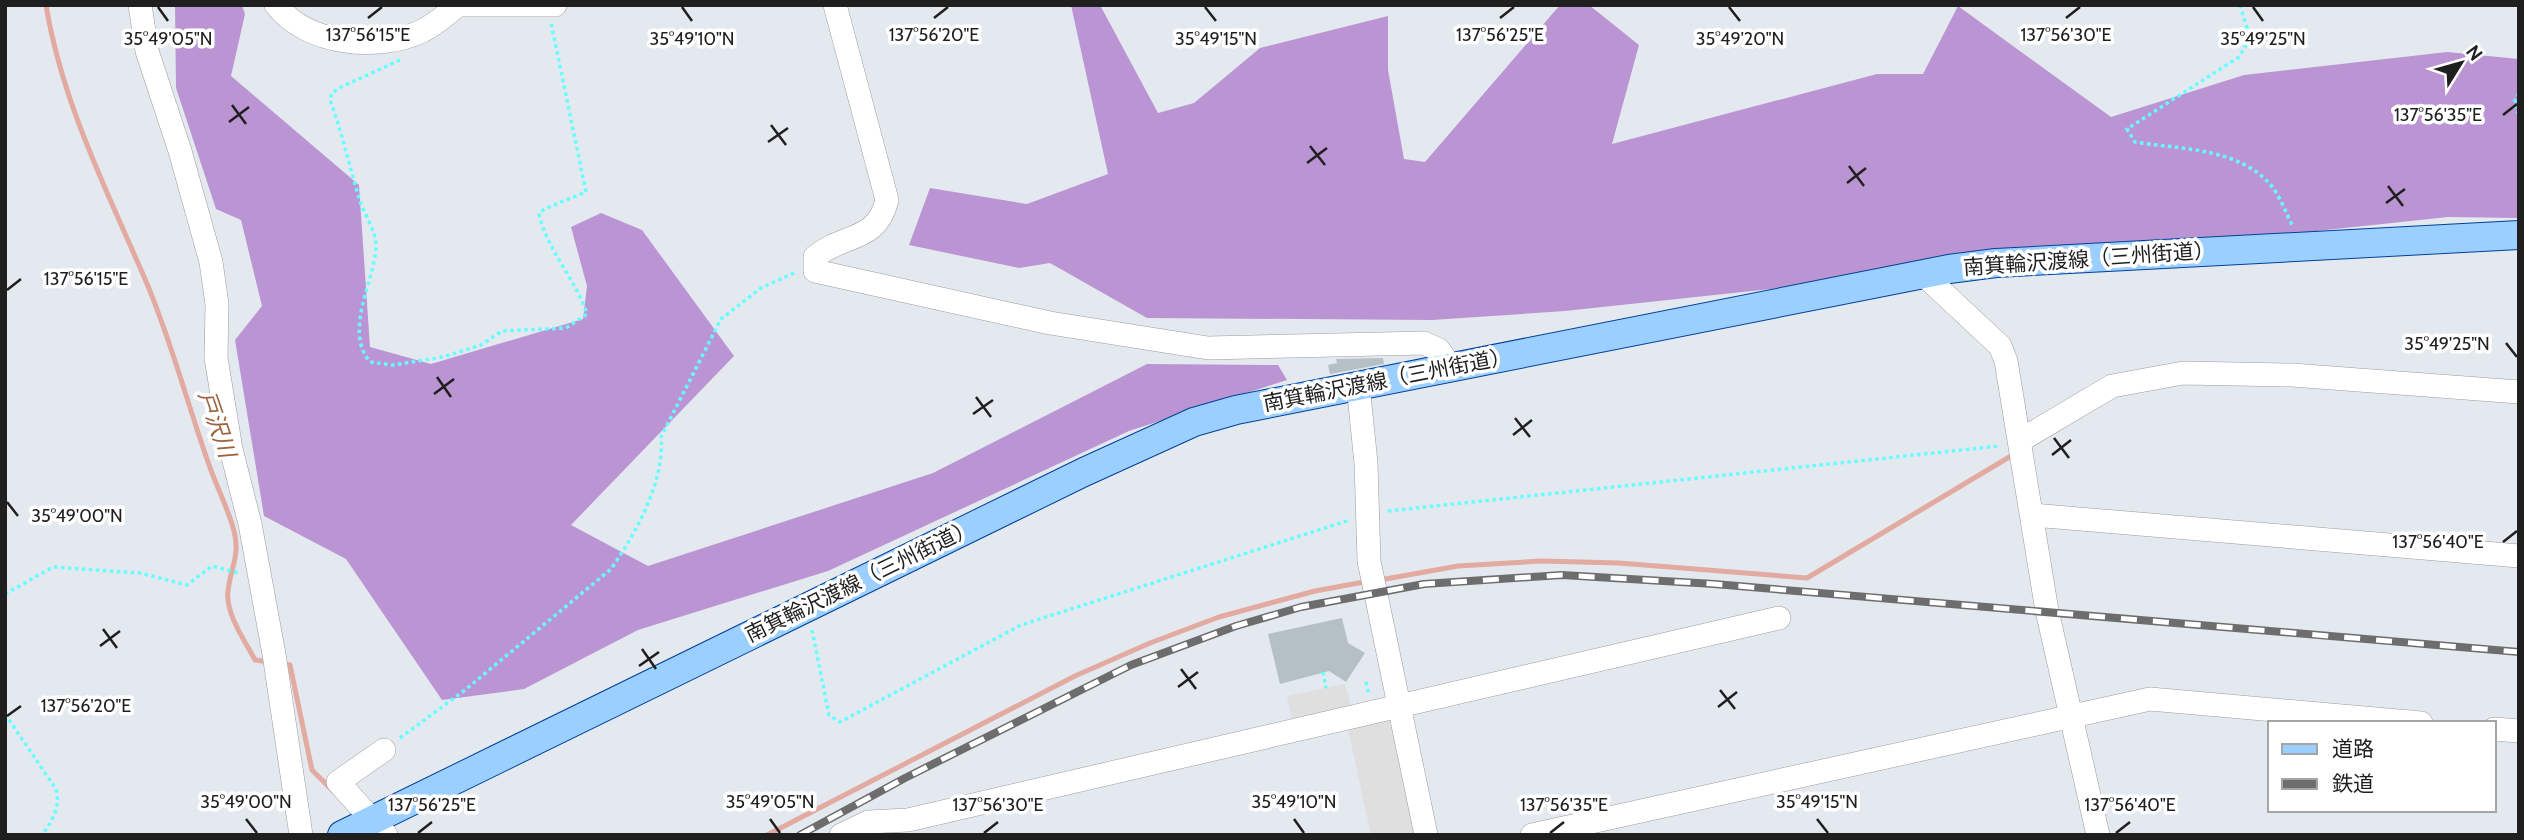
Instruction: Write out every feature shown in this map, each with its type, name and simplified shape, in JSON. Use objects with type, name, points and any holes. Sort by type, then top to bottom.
[{"type":"main road","name":"南箕輪沢渡線（三州街道）","points":[[342,835],[380,827],[1137,447],[1194,422],[1236,410],[1450,366],[1996,263],[2519,235]]},
{"type":"street","points":[[140,5],[147,51],[180,151],[211,262],[217,304],[216,358],[231,449],[250,524],[276,662],[301,835]]},
{"type":"street","points":[[275,5],[282,14],[310,29],[353,44],[423,31],[458,5],[551,6]]},
{"type":"street","points":[[835,5],[887,200],[882,220],[864,234],[826,248],[815,257],[815,271],[1050,323],[1208,348],[1424,343],[1439,350],[1450,366]]},
{"type":"street","points":[[1924,275],[2000,346],[2006,361],[2021,440],[2047,613],[2098,835]]},
{"type":"street","points":[[2021,440],[2112,386],[2183,373],[2292,375],[2519,392]]},
{"type":"street","points":[[1358,385],[1366,463],[1369,561],[1426,835]]},
{"type":"street","points":[[2032,515],[2519,556]]},
{"type":"street","points":[[841,835],[869,822],[908,820],[1779,618]]},
{"type":"street","points":[[1532,835],[2150,699],[2398,721]]},
{"type":"street","points":[[2496,729],[2519,731]]},
{"type":"street","points":[[380,827],[338,782],[384,750]]},
{"type":"path","points":[[2241,5],[2250,38],[2239,57],[2127,129],[2135,142],[2232,158],[2252,167],[2271,184],[2303,245]]},
{"type":"path","points":[[409,56],[339,88],[332,93],[330,100],[347,148],[359,198],[377,246],[358,331],[360,350],[370,362],[393,365],[443,357],[481,345],[502,331],[514,328],[566,328],[587,314],[582,299],[542,230],[539,214],[586,192],[551,6]]},
{"type":"path","points":[[2519,93],[2513,106],[2519,114]]},
{"type":"path","points":[[384,750],[464,690],[611,569],[624,549],[657,477],[663,458],[661,437],[721,318],[761,288],[815,264]]},
{"type":"path","points":[[5,594],[54,567],[140,573],[187,585],[212,566],[246,575]]},
{"type":"path","points":[[1323,673],[1326,688]]},
{"type":"path","points":[[5,714],[56,789],[59,800],[52,821],[42,835]]},
{"type":"shaded area","points":[[175,5],[242,5],[245,14],[231,76],[359,185],[370,347],[431,364],[583,319],[587,286],[571,227],[601,213],[642,230],[734,356],[571,525],[648,566],[933,473],[1147,364],[1278,365],[1287,380],[1129,431],[828,571],[638,630],[524,689],[442,700],[346,559],[264,516],[235,340],[262,306],[241,220],[216,209],[176,88]]},
{"type":"shaded area","points":[[1071,5],[1100,5],[1158,113],[1194,103],[1260,48],[1388,16],[1388,70],[1404,159],[1425,162],[1560,5],[1589,5],[1639,45],[1612,144],[1877,74],[1923,74],[1958,6],[2111,117],[2244,75],[2447,52],[2519,59],[2519,218],[2448,217],[1565,311],[1432,320],[1147,318],[1050,263],[1019,268],[909,245],[930,188],[1027,204],[1108,174]]},
{"type":"shaded area","points":[[1345,684],[1352,711],[1293,725],[1287,696]]},
{"type":"shaded area","points":[[1392,715],[1418,835],[1371,835],[1347,725]]},
{"type":"building","points":[[1383,358],[1384,364],[1330,374],[1328,365],[1337,363],[1336,359]]},
{"type":"building","points":[[1342,618],[1348,643],[1365,653],[1346,682],[1329,671],[1280,684],[1268,634]]},
{"type":"waterway","name":"戸沢川","points":[[46,5],[53,41],[74,111],[154,301],[232,524],[236,552],[228,600],[233,617],[255,660],[270,662]]},
{"type":"waterway","points":[[1380,580],[1458,566],[1541,561],[1619,563],[1807,578],[2016,453]]},
{"type":"waterway","points":[[767,835],[1075,676],[1150,643],[1219,617],[1315,591],[1364,582]]},
{"type":"waterway","name":"戸沢川","points":[[283,664],[290,665],[312,770],[333,791]]},
{"type":"railway","points":[[800,835],[905,778],[1131,665],[1236,626],[1301,607],[1424,584],[1562,575],[1714,584],[2519,652]]}]
